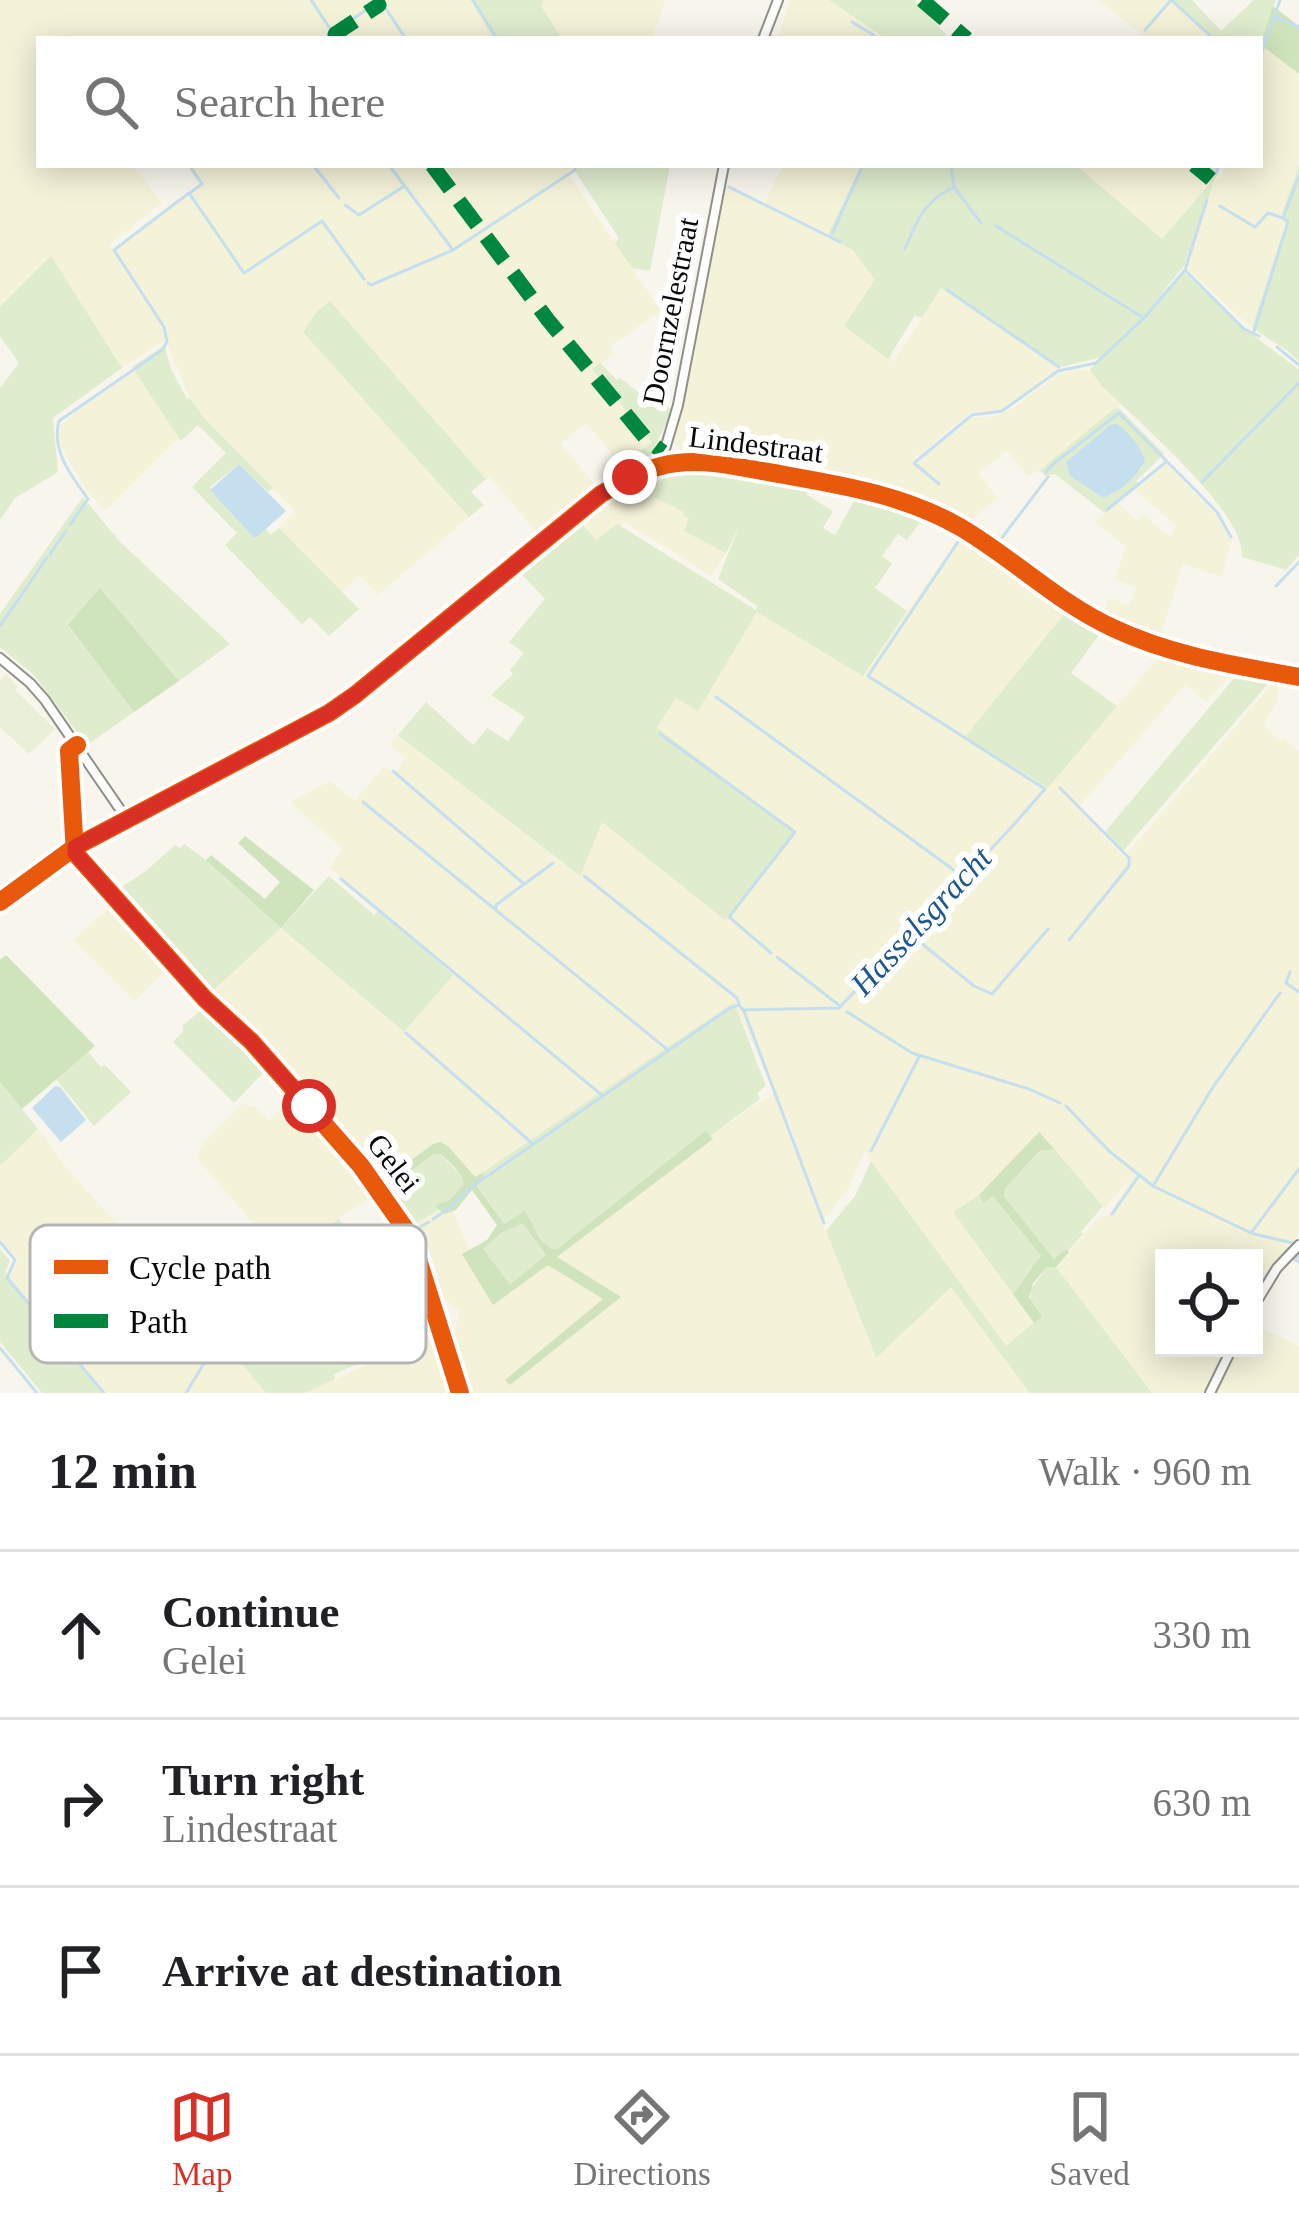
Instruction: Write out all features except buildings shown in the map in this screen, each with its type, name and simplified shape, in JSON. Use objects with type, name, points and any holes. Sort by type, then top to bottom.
[{"type":"street","points":[[764,36],[778,0]]},
{"type":"street","name":"Doornzelestraat","points":[[660,466],[678,405],[723,168]]},
{"type":"street","name":"Lindestraat","points":[[0,902],[75,847],[329,713],[601,494],[630,477],[681,462],[859,488],[906,502],[979,538],[1107,625],[1136,638],[1184,655],[1299,677]]},
{"type":"street","points":[[0,658],[30,683],[126,818]]},
{"type":"street","points":[[75,847],[69,751],[77,745]]},
{"type":"street","name":"Gelei","points":[[75,847],[75,853],[152,941],[251,1041],[361,1166],[403,1225]]},
{"type":"street","points":[[1263,1291],[1299,1245]]},
{"type":"street","name":"Gelei","points":[[426,1285],[460,1393]]},
{"type":"street","points":[[1210,1393],[1228,1357]]},
{"type":"shaded area","points":[[0,0],[470,0],[492,36],[36,36],[36,168],[135,168],[162,203],[109,245],[160,322],[165,340],[122,368],[51,257],[0,307]]},
{"type":"shaded area","points":[[544,0],[665,0],[653,36],[560,36],[541,6]]},
{"type":"shaded area","points":[[791,0],[829,0],[875,31],[872,36],[778,36]]},
{"type":"shaded area","points":[[1099,0],[1172,0],[1213,36],[1141,36]]},
{"type":"shaded area","points":[[1265,47],[1299,74],[1299,166],[1252,328],[1184,266],[1224,168],[1263,168]]},
{"type":"shaded area","points":[[188,168],[572,168],[568,173],[661,311],[610,346],[614,354],[593,369],[653,443],[622,465],[586,423],[561,444],[595,485],[538,534],[331,302],[303,332],[469,517],[378,595],[359,576],[342,592],[279,528],[295,511],[190,398],[168,346],[166,327],[114,248],[177,199],[189,199],[200,183]]},
{"type":"shaded area","points":[[782,168],[860,168],[827,237],[853,250],[875,280],[893,363],[941,288],[1062,367],[1004,409],[971,412],[914,459],[916,463],[971,418],[997,416],[1015,407],[1056,375],[1090,370],[1121,405],[1028,476],[1007,451],[979,473],[997,498],[970,521],[933,501],[890,488],[815,471],[681,451],[673,436],[684,406],[724,187],[764,204]]},
{"type":"shaded area","points":[[1079,168],[1193,168],[1210,182],[1162,239]]},
{"type":"shaded area","points":[[135,370],[179,438],[106,511],[73,468],[60,444],[60,427]]},
{"type":"shaded area","points":[[1167,464],[1222,522],[1231,540],[1221,577],[1183,564],[1159,639],[1104,614],[1109,598],[1130,605],[1136,587],[1115,580],[1126,547],[1095,522],[1118,503],[1137,521],[1144,515],[1170,537],[1177,526],[1135,490]]},
{"type":"shaded area","points":[[666,471],[654,497],[685,512],[689,519],[685,531],[726,553],[711,576],[625,522],[596,540],[577,519],[630,483]]},
{"type":"shaded area","points":[[961,534],[1069,608],[965,737],[1048,788],[1161,654],[1232,672],[1207,702],[1185,685],[1078,808],[1124,857],[1280,679],[1276,704],[1263,724],[1280,742],[1285,739],[1299,751],[1299,1239],[1263,1285],[1263,1249],[1155,1249],[1155,1357],[1222,1357],[1204,1393],[1152,1393],[1056,1267],[1100,1216],[1108,1216],[1135,1173],[1105,1208],[1039,1133],[979,1195],[954,1211],[1034,1323],[1006,1347],[864,1151],[849,1188],[822,1222],[875,1357],[951,1286],[1030,1393],[462,1393],[460,1386],[466,1383],[452,1339],[460,1311],[430,1288],[426,1225],[412,1225],[438,1211],[453,1211],[470,1251],[463,1254],[513,1291],[548,1264],[604,1299],[506,1379],[509,1385],[620,1297],[556,1258],[712,1140],[710,1136],[774,1092],[734,1002],[475,1178],[440,1142],[379,1184],[345,1138],[208,995],[281,928],[403,1032],[453,975],[330,868],[342,848],[290,802],[330,781],[355,801],[384,766],[395,774],[406,758],[390,745],[398,735],[579,876],[601,821],[795,830],[657,729],[676,698],[698,710],[757,612],[863,675]]},
{"type":"shaded area","points":[[113,904],[170,966],[135,1001],[73,940]]},
{"type":"shaded area","points":[[296,1097],[378,1192],[330,1225],[255,1225],[200,1162],[199,1149],[245,1102],[269,1121]]},
{"type":"shaded area","points":[[38,1129],[118,1225],[30,1225],[30,1301],[10,1277],[18,1261],[0,1238],[0,1163]]},
{"type":"shaded area","points":[[426,1316],[453,1393],[305,1393],[371,1363],[426,1363]]},
{"type":"shaded area","points":[[1263,1329],[1299,1345],[1299,1393],[1215,1393],[1233,1357],[1263,1357]]},
{"type":"shaded area","points":[[80,1363],[241,1363],[266,1393],[105,1393]]},
{"type":"green space","points":[[470,0],[544,0],[541,6],[560,36],[492,36]]},
{"type":"green space","points":[[829,0],[915,0],[947,36],[882,36]]},
{"type":"green space","points":[[1172,0],[1192,0],[1221,31],[1254,0],[1276,0],[1263,37],[1213,36]]},
{"type":"green space","points":[[1273,6],[1299,26],[1299,74],[1265,48],[1263,53]]},
{"type":"green space","points":[[1299,166],[1299,361],[1252,328]]},
{"type":"green space","points":[[573,168],[669,168],[650,271],[632,268],[615,243],[619,238]]},
{"type":"green space","points":[[860,168],[1079,168],[1162,239],[1210,183],[1192,168],[1219,168],[1184,266],[1161,294],[1184,272],[1240,325],[1299,370],[1299,555],[1286,570],[1242,557],[1238,538],[1208,492],[1090,370],[1101,357],[1062,367],[941,288],[922,318],[915,315],[888,359],[844,326],[875,280],[853,250],[827,237]]},
{"type":"green space","points":[[51,256],[122,368],[53,418],[58,472],[15,498],[0,520],[0,388],[19,363],[0,336],[0,307]]},
{"type":"green space","points":[[330,301],[486,479],[471,492],[484,505],[469,517],[303,332]]},
{"type":"green space","points":[[168,343],[171,369],[187,399],[273,488],[268,492],[239,464],[211,491],[253,537],[266,529],[271,535],[279,528],[359,609],[329,636],[310,617],[302,624],[225,545],[237,533],[192,487],[226,453],[198,425],[181,441],[132,367]]},
{"type":"green space","points":[[600,363],[647,399],[673,409],[648,461],[626,470],[622,465],[652,442],[592,369]]},
{"type":"green space","points":[[1115,408],[1164,454],[1136,481],[1140,485],[1105,513],[1055,474],[1045,476],[1040,470]],"holes":[[[1110,425],[1143,467],[1103,498],[1070,476],[1066,462]]]},
{"type":"green space","points":[[706,467],[810,483],[807,495],[833,511],[823,528],[835,535],[859,492],[925,516],[907,540],[898,534],[882,556],[892,564],[875,588],[907,611],[863,676],[757,612],[698,711],[676,698],[657,728],[795,831],[725,920],[602,822],[580,876],[398,735],[426,702],[473,745],[487,728],[508,741],[525,717],[491,695],[513,674],[510,670],[524,653],[509,642],[545,599],[516,568],[577,519],[596,540],[617,524],[756,610],[757,606],[718,579],[739,527],[726,553],[684,531],[689,519],[684,512],[654,497],[666,471]]},
{"type":"green space","points":[[83,497],[119,541],[230,644],[179,681],[101,589],[68,626],[134,712],[87,745],[33,674],[0,647],[0,614]]},
{"type":"green space","points":[[100,588],[179,681],[134,712],[68,625]]},
{"type":"green space","points":[[1069,608],[1102,631],[1071,673],[1117,706],[1048,788],[965,737]]},
{"type":"green space","points":[[1239,672],[1273,678],[1123,851],[1105,832]]},
{"type":"green space","points":[[6,674],[18,687],[15,690],[55,729],[29,754],[0,727],[0,680]]},
{"type":"green space","points":[[245,836],[314,890],[281,928],[206,860],[211,855],[265,899],[280,882],[238,843]]},
{"type":"green space","points":[[184,844],[281,928],[208,995],[114,892],[175,845]]},
{"type":"green space","points":[[329,876],[374,915],[379,910],[453,975],[404,1032],[281,928]]},
{"type":"green space","points":[[6,955],[95,1046],[22,1109],[0,1082],[0,960]]},
{"type":"green space","points":[[734,1002],[766,1086],[757,1093],[760,1099],[710,1136],[706,1132],[557,1249],[540,1239],[525,1212],[504,1224],[477,1185],[486,1178],[482,1173]]},
{"type":"green space","points":[[205,1007],[267,1069],[234,1103],[173,1042],[183,1025]]},
{"type":"green space","points":[[88,1052],[131,1092],[94,1126],[56,1079]]},
{"type":"green space","points":[[0,1082],[38,1129],[1,1165],[0,1163]]},
{"type":"green space","points":[[706,1131],[713,1139],[557,1257],[621,1297],[510,1385],[505,1380],[603,1299],[548,1265],[493,1305],[462,1254],[487,1240],[497,1225],[472,1190],[456,1210],[445,1214],[436,1208],[464,1184],[455,1168],[440,1154],[432,1155],[384,1191],[379,1184],[440,1142],[475,1177],[482,1173],[486,1178],[477,1186],[504,1224],[525,1211],[540,1239],[557,1249]],"holes":[[[523,1223],[546,1255],[510,1285],[483,1249],[501,1233]]]},
{"type":"green space","points":[[1039,1132],[1054,1149],[1040,1151],[1005,1188],[1004,1196],[1054,1259],[1066,1249],[1069,1252],[1033,1283],[1029,1297],[1042,1317],[1034,1323],[1013,1294],[1041,1256],[993,1196],[984,1203],[979,1195]]},
{"type":"green space","points":[[1054,1149],[1103,1206],[1068,1251],[1055,1260],[1004,1196],[1005,1187],[1041,1151]]},
{"type":"green space","points":[[440,1154],[465,1184],[438,1211],[407,1225],[384,1191]]},
{"type":"green space","points":[[871,1161],[1006,1346],[1041,1317],[1031,1303],[1030,1290],[1047,1267],[1056,1267],[1152,1393],[1030,1393],[951,1287],[876,1358],[826,1231],[855,1196]]},
{"type":"green space","points":[[979,1195],[985,1203],[992,1195],[1041,1256],[1013,1294],[953,1212]]},
{"type":"green space","points":[[523,1222],[546,1255],[510,1286],[482,1249]]},
{"type":"green space","points":[[0,1249],[10,1261],[5,1272],[30,1302],[30,1363],[80,1363],[105,1393],[42,1393],[0,1342]]},
{"type":"green space","points":[[241,1363],[360,1363],[305,1393],[266,1393]]},
{"type":"water","points":[[1116,424],[1134,440],[1145,461],[1127,483],[1103,498],[1070,476],[1066,462]]},
{"type":"water","points":[[239,464],[286,511],[257,537],[210,490]]},
{"type":"water","points":[[55,1086],[86,1120],[61,1142],[32,1108]]},
{"type":"waterway","points":[[311,0],[333,33]]},
{"type":"waterway","points":[[380,0],[404,36]]},
{"type":"waterway","points":[[473,0],[495,36]]},
{"type":"waterway","points":[[1145,30],[1171,0],[1211,36]]},
{"type":"waterway","points":[[1263,48],[1280,0]]},
{"type":"waterway","points":[[327,36],[372,6]]},
{"type":"waterway","points":[[1275,17],[1299,27]]},
{"type":"waterway","points":[[852,22],[875,36]]},
{"type":"waterway","points":[[191,168],[202,184],[191,192]]},
{"type":"waterway","points":[[315,168],[339,198]]},
{"type":"waterway","points":[[391,168],[453,250]]},
{"type":"waterway","points":[[368,283],[453,250],[574,168]]},
{"type":"waterway","points":[[832,234],[862,168]]},
{"type":"waterway","points":[[951,168],[954,187],[981,223]]},
{"type":"waterway","points":[[1216,174],[1218,168]]},
{"type":"waterway","points":[[1254,331],[1288,222],[1283,218],[1299,176]]},
{"type":"waterway","points":[[345,205],[359,215],[403,187]]},
{"type":"waterway","points":[[729,187],[840,242]]},
{"type":"waterway","points":[[905,249],[928,205],[954,187]]},
{"type":"waterway","points":[[70,525],[88,499],[60,453],[59,421],[167,342],[164,327],[114,250],[189,193],[244,273],[322,221],[364,279]]},
{"type":"waterway","points":[[1185,270],[1207,200]]},
{"type":"waterway","points":[[1220,206],[1255,227],[1268,213],[1283,218]]},
{"type":"waterway","points":[[996,226],[1142,317]]},
{"type":"waterway","points":[[939,484],[914,463],[972,415],[1002,411],[1058,371],[1096,363],[1185,270],[1244,329],[1259,336]]},
{"type":"waterway","points":[[947,290],[1059,367]]},
{"type":"waterway","points":[[1277,347],[1299,365]]},
{"type":"waterway","points":[[1202,482],[1299,383]]},
{"type":"waterway","name":"Hasselsgracht","points":[[1046,472],[1119,413],[1217,512],[1231,537]]},
{"type":"waterway","points":[[1107,510],[1166,462]]},
{"type":"waterway","name":"Hasselsgracht","points":[[998,543],[1048,477]]},
{"type":"waterway","points":[[50,554],[66,531]]},
{"type":"waterway","name":"Hasselsgracht","points":[[433,1219],[473,1186],[730,1008],[839,1008],[1045,789],[868,676],[962,536],[990,551]]},
{"type":"waterway","points":[[29,584],[47,557]]},
{"type":"waterway","points":[[1276,586],[1299,562]]},
{"type":"waterway","points":[[0,626],[27,587]]},
{"type":"waterway","points":[[716,697],[962,876]]},
{"type":"waterway","points":[[660,734],[795,832],[729,917],[771,953]]},
{"type":"waterway","points":[[393,771],[524,884],[496,905],[496,910]]},
{"type":"waterway","points":[[1060,788],[1129,858],[1129,866],[1069,940]]},
{"type":"waterway","points":[[363,802],[668,1050]]},
{"type":"waterway","points":[[526,883],[553,863]]},
{"type":"waterway","points":[[584,876],[739,1004]]},
{"type":"waterway","points":[[341,879],[603,1096]]},
{"type":"waterway","points":[[915,938],[974,986],[992,994],[1048,929]]},
{"type":"waterway","points":[[777,957],[840,1006]]},
{"type":"waterway","points":[[1290,972],[1286,983],[1299,992]]},
{"type":"waterway","points":[[1066,1106],[1109,1151],[1153,1186],[1213,1087],[1280,993]]},
{"type":"waterway","points":[[744,1011],[824,1223]]},
{"type":"waterway","points":[[847,1012],[912,1053],[1060,1103]]},
{"type":"waterway","points":[[406,1033],[532,1143]]},
{"type":"waterway","points":[[871,1151],[919,1057]]},
{"type":"waterway","points":[[1153,1186],[1251,1233],[1299,1169]]},
{"type":"waterway","points":[[1112,1214],[1138,1177]]},
{"type":"waterway","name":"Hasselsgracht","points":[[423,1225],[429,1222]]},
{"type":"waterway","points":[[1254,1234],[1293,1243]]},
{"type":"waterway","points":[[0,1242],[15,1260],[7,1278],[30,1305]]},
{"type":"waterway","points":[[1263,1280],[1289,1248]]},
{"type":"waterway","points":[[1299,1254],[1295,1260],[1299,1262]]},
{"type":"waterway","points":[[426,1305],[454,1393]]},
{"type":"waterway","points":[[0,1348],[37,1393]]},
{"type":"waterway","points":[[79,1363],[104,1393]]},
{"type":"waterway","name":"Hasselsgracht","points":[[186,1393],[204,1363]]},
{"type":"marked path","points":[[337,36],[379,5],[376,0]]},
{"type":"marked path","points":[[922,0],[964,36]]},
{"type":"marked path","points":[[434,168],[548,320],[648,441],[663,452]]},
{"type":"marked path","points":[[1198,168],[1211,179]]},
{"type":"cycle path","points":[[0,902],[75,847],[329,713],[601,494],[667,465],[734,466],[891,498],[960,527],[1073,606],[1135,638],[1181,653],[1299,677]]},
{"type":"cycle path","points":[[77,745],[69,751],[75,853],[205,999],[251,1041],[361,1166],[402,1225]]},
{"type":"cycle path","points":[[426,1285],[460,1393]]},
{"type":"route","points":[[309,1106],[251,1041],[205,999],[75,853],[75,847],[329,713],[601,494],[630,477]]}]
